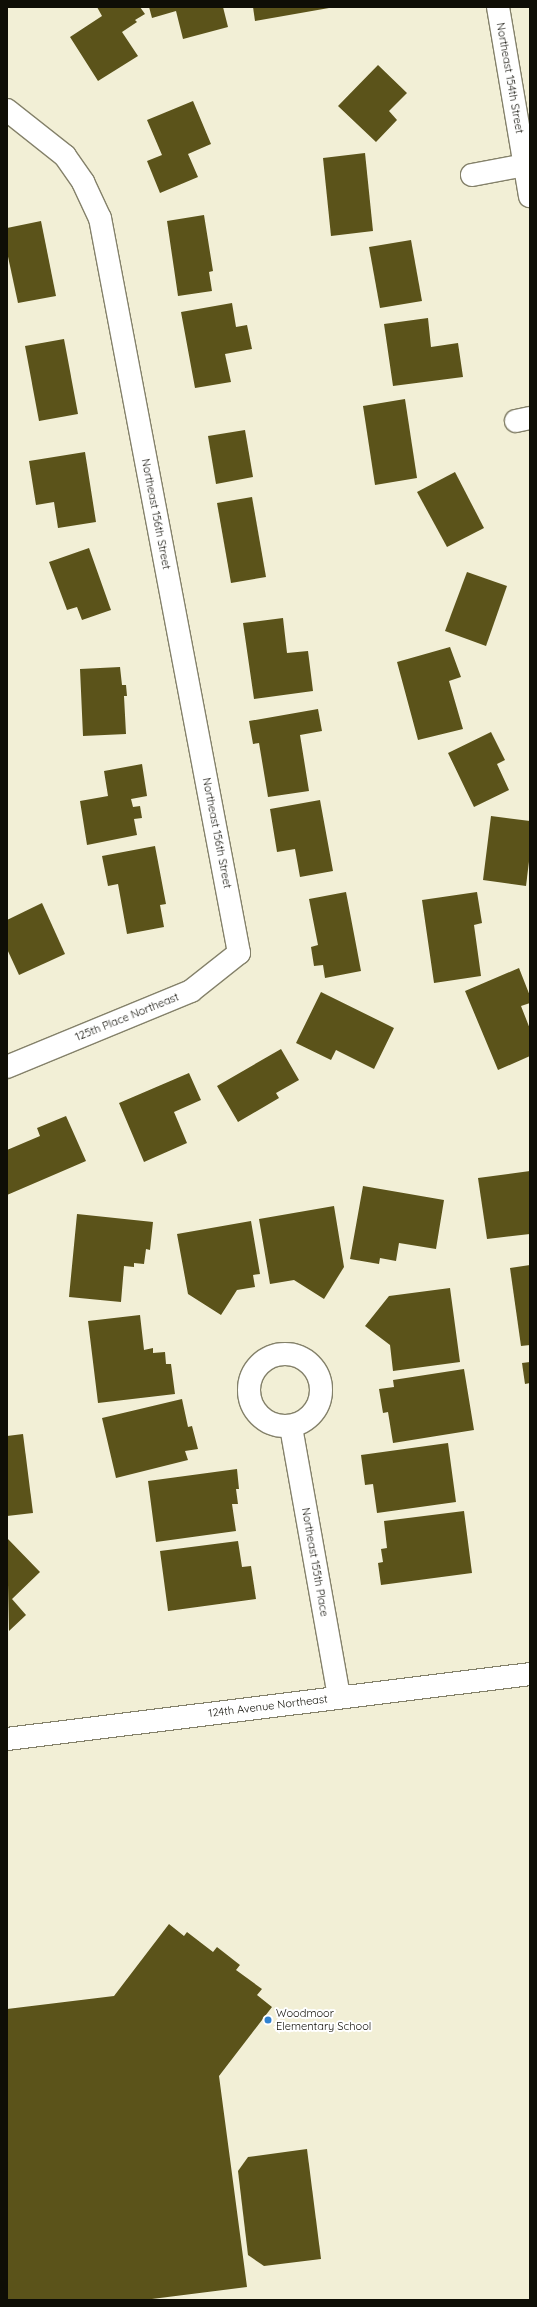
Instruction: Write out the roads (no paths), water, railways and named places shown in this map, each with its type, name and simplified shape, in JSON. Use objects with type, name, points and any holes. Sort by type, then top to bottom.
[{"type":"street","name":"Northeast 154th Street","points":[[498,7],[530,196]]},
{"type":"street","name":"Northeast 156th Street","points":[[7,110],[65,156],[83,182],[100,218],[239,953]]},
{"type":"street","points":[[472,175],[525,165]]},
{"type":"street","name":"125th Place Northeast","points":[[7,1067],[191,991],[239,953]]},
{"type":"street","name":"Northeast 155th Place","points":[[292,1427],[338,1697]]},
{"type":"street","name":"124th Avenue Northeast","points":[[7,1739],[530,1674]]},
{"type":"place","name":"Woodmoor Elementary School","points":[[268,2020]]}]
